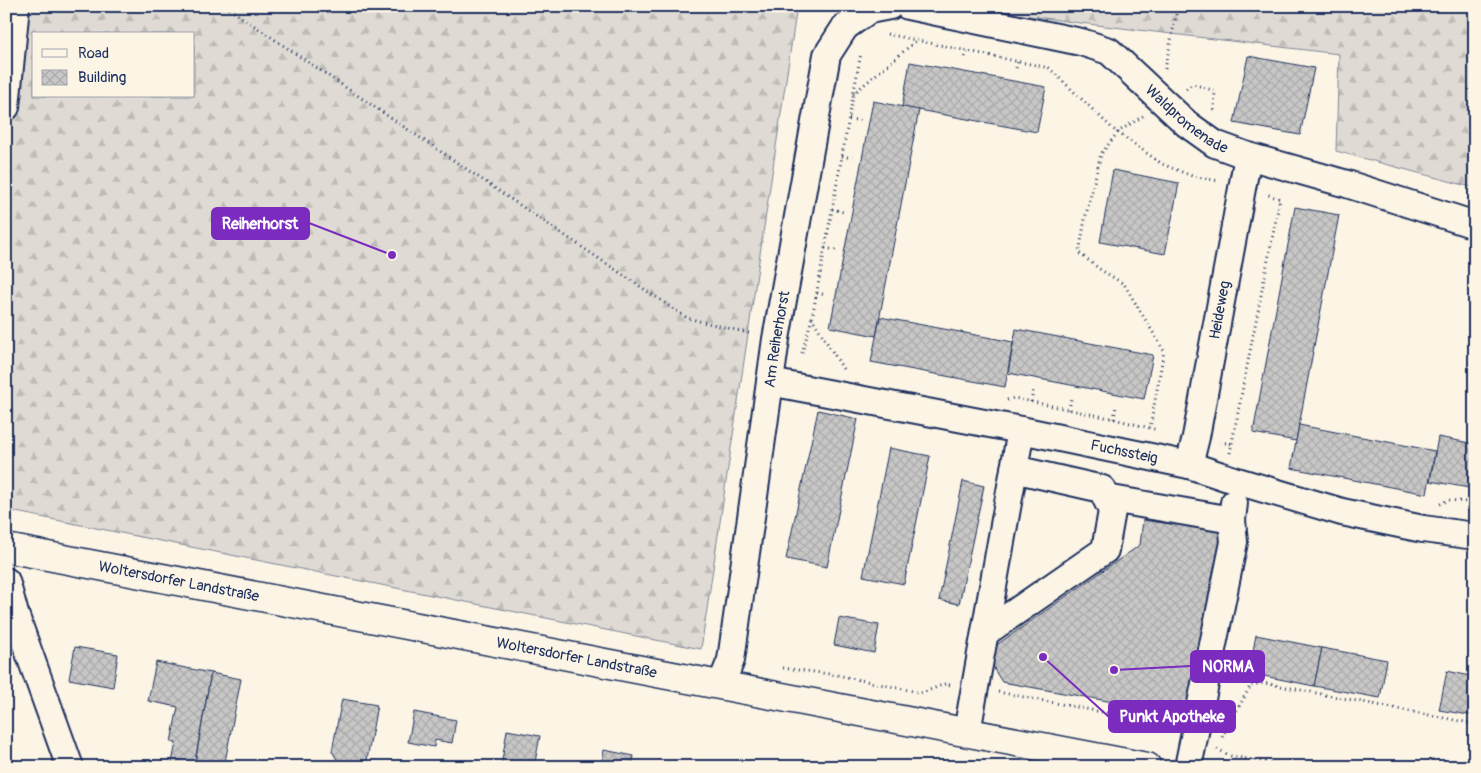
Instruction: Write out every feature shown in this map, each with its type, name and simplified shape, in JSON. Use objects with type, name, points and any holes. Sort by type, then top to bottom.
[{"type":"main road","name":"Woltersdorfer Landstraße","points":[[9,548],[1147,767]]},
{"type":"street","points":[[6,107],[16,6]]},
{"type":"street","name":"Waldpromenade","points":[[908,6],[1081,42],[1108,51],[1187,124],[1215,144],[1248,156],[1347,184],[1475,225]]},
{"type":"street","name":"Am Reiherhorst","points":[[721,685],[731,660],[776,339],[827,55],[845,27],[879,16]]},
{"type":"street","name":"Heideweg","points":[[1189,465],[1196,437],[1248,156]]},
{"type":"street","name":"Fuchssteig","points":[[770,382],[1021,430],[1189,465],[1233,469],[1342,512],[1423,530],[1475,536]]},
{"type":"street","points":[[967,732],[1021,430]]},
{"type":"street","points":[[985,634],[1105,550],[1112,511],[1102,489],[1014,469]]},
{"type":"street","points":[[1188,767],[1234,542],[1232,520],[1233,469]]},
{"type":"street","points":[[1106,498],[1232,520]]},
{"type":"street","points":[[9,548],[6,579],[15,614],[70,767]]},
{"type":"path","points":[[225,6],[687,318],[776,339]]},
{"type":"path","points":[[1160,100],[1178,6]]},
{"type":"path","points":[[879,16],[916,40],[1049,68],[1118,132],[1162,164],[1192,176],[1243,185],[1280,199],[1232,444],[1233,469]]},
{"type":"path","points":[[853,95],[916,40]]},
{"type":"path","points":[[848,377],[812,318],[862,48]]},
{"type":"path","points":[[965,57],[967,51]]},
{"type":"path","points":[[1016,68],[1018,62]]},
{"type":"path","points":[[1150,428],[1164,351],[1124,284],[1100,270],[1079,253],[1085,219],[1101,154],[1118,132],[1160,100],[1193,84],[1215,91]]},
{"type":"path","points":[[849,119],[860,121]]},
{"type":"path","points":[[842,156],[852,158]]},
{"type":"path","points":[[832,209],[843,212]]},
{"type":"path","points":[[825,248],[836,250]]},
{"type":"path","points":[[817,293],[826,295]]},
{"type":"path","points":[[1031,402],[1033,391]]},
{"type":"path","points":[[1005,400],[1014,398],[1232,444]]},
{"type":"path","points":[[1069,410],[1071,398]]},
{"type":"path","points":[[1114,418],[1116,406]]},
{"type":"path","points":[[1293,767],[1231,756],[1215,748],[1251,686],[1265,683],[1475,724]]},
{"type":"path","points":[[975,688],[1164,724],[1194,738]]},
{"type":"green space","points":[[6,6],[797,6],[701,649],[6,510]]},
{"type":"green space","points":[[958,6],[1475,6],[1475,188],[1336,151],[1339,54],[1080,23]]},
{"type":"building","points":[[1248,56],[1314,68],[1300,135],[1234,123]]},
{"type":"building","points":[[910,62],[1046,87],[1037,132],[902,107]]},
{"type":"building","points":[[873,101],[919,110],[876,336],[830,327]]},
{"type":"building","points":[[1113,170],[1179,183],[1165,254],[1100,242]]},
{"type":"building","points":[[1295,207],[1339,215],[1296,441],[1253,433]]},
{"type":"building","points":[[880,317],[1013,342],[1005,387],[871,362]]},
{"type":"building","points":[[1016,329],[1153,355],[1144,399],[1008,373]]},
{"type":"building","points":[[818,410],[858,419],[827,567],[786,559]]},
{"type":"building","points":[[1299,425],[1435,451],[1427,494],[1291,468]]},
{"type":"building","points":[[1438,437],[1475,444],[1475,489],[1430,481]]},
{"type":"building","points":[[889,448],[930,456],[904,584],[863,576]]},
{"type":"building","points":[[963,481],[984,486],[959,604],[939,600]]},
{"type":"building","points":[[1179,516],[1186,526],[1222,532],[1185,715],[1002,682],[995,671],[991,658],[998,644],[1140,545],[1143,520],[1171,524]]},
{"type":"building","points":[[839,618],[879,625],[874,653],[834,645]]},
{"type":"building","points":[[1256,635],[1322,648],[1314,686],[1249,673]]},
{"type":"building","points":[[75,647],[118,654],[113,687],[69,679]]},
{"type":"building","points":[[1322,648],[1387,660],[1380,698],[1314,686]]},
{"type":"building","points":[[156,662],[211,673],[194,767],[171,767],[176,743],[171,742],[178,707],[148,701]]},
{"type":"building","points":[[1447,671],[1475,677],[1475,716],[1439,710]]},
{"type":"building","points":[[211,673],[241,679],[224,767],[195,763]]},
{"type":"building","points":[[342,699],[377,705],[367,760],[357,766],[339,763],[332,751]]},
{"type":"building","points":[[414,712],[456,720],[452,743],[435,740],[434,747],[408,742]]},
{"type":"building","points":[[507,730],[540,736],[534,767],[501,767]]},
{"type":"building","points":[[604,750],[634,756],[632,767],[601,767]]},
{"type":"place","name":"Reiherhorst","points":[[392,255]]},
{"type":"place","name":"Punkt Apotheke","points":[[1043,657]]},
{"type":"place","name":"NORMA","points":[[1114,670]]}]
